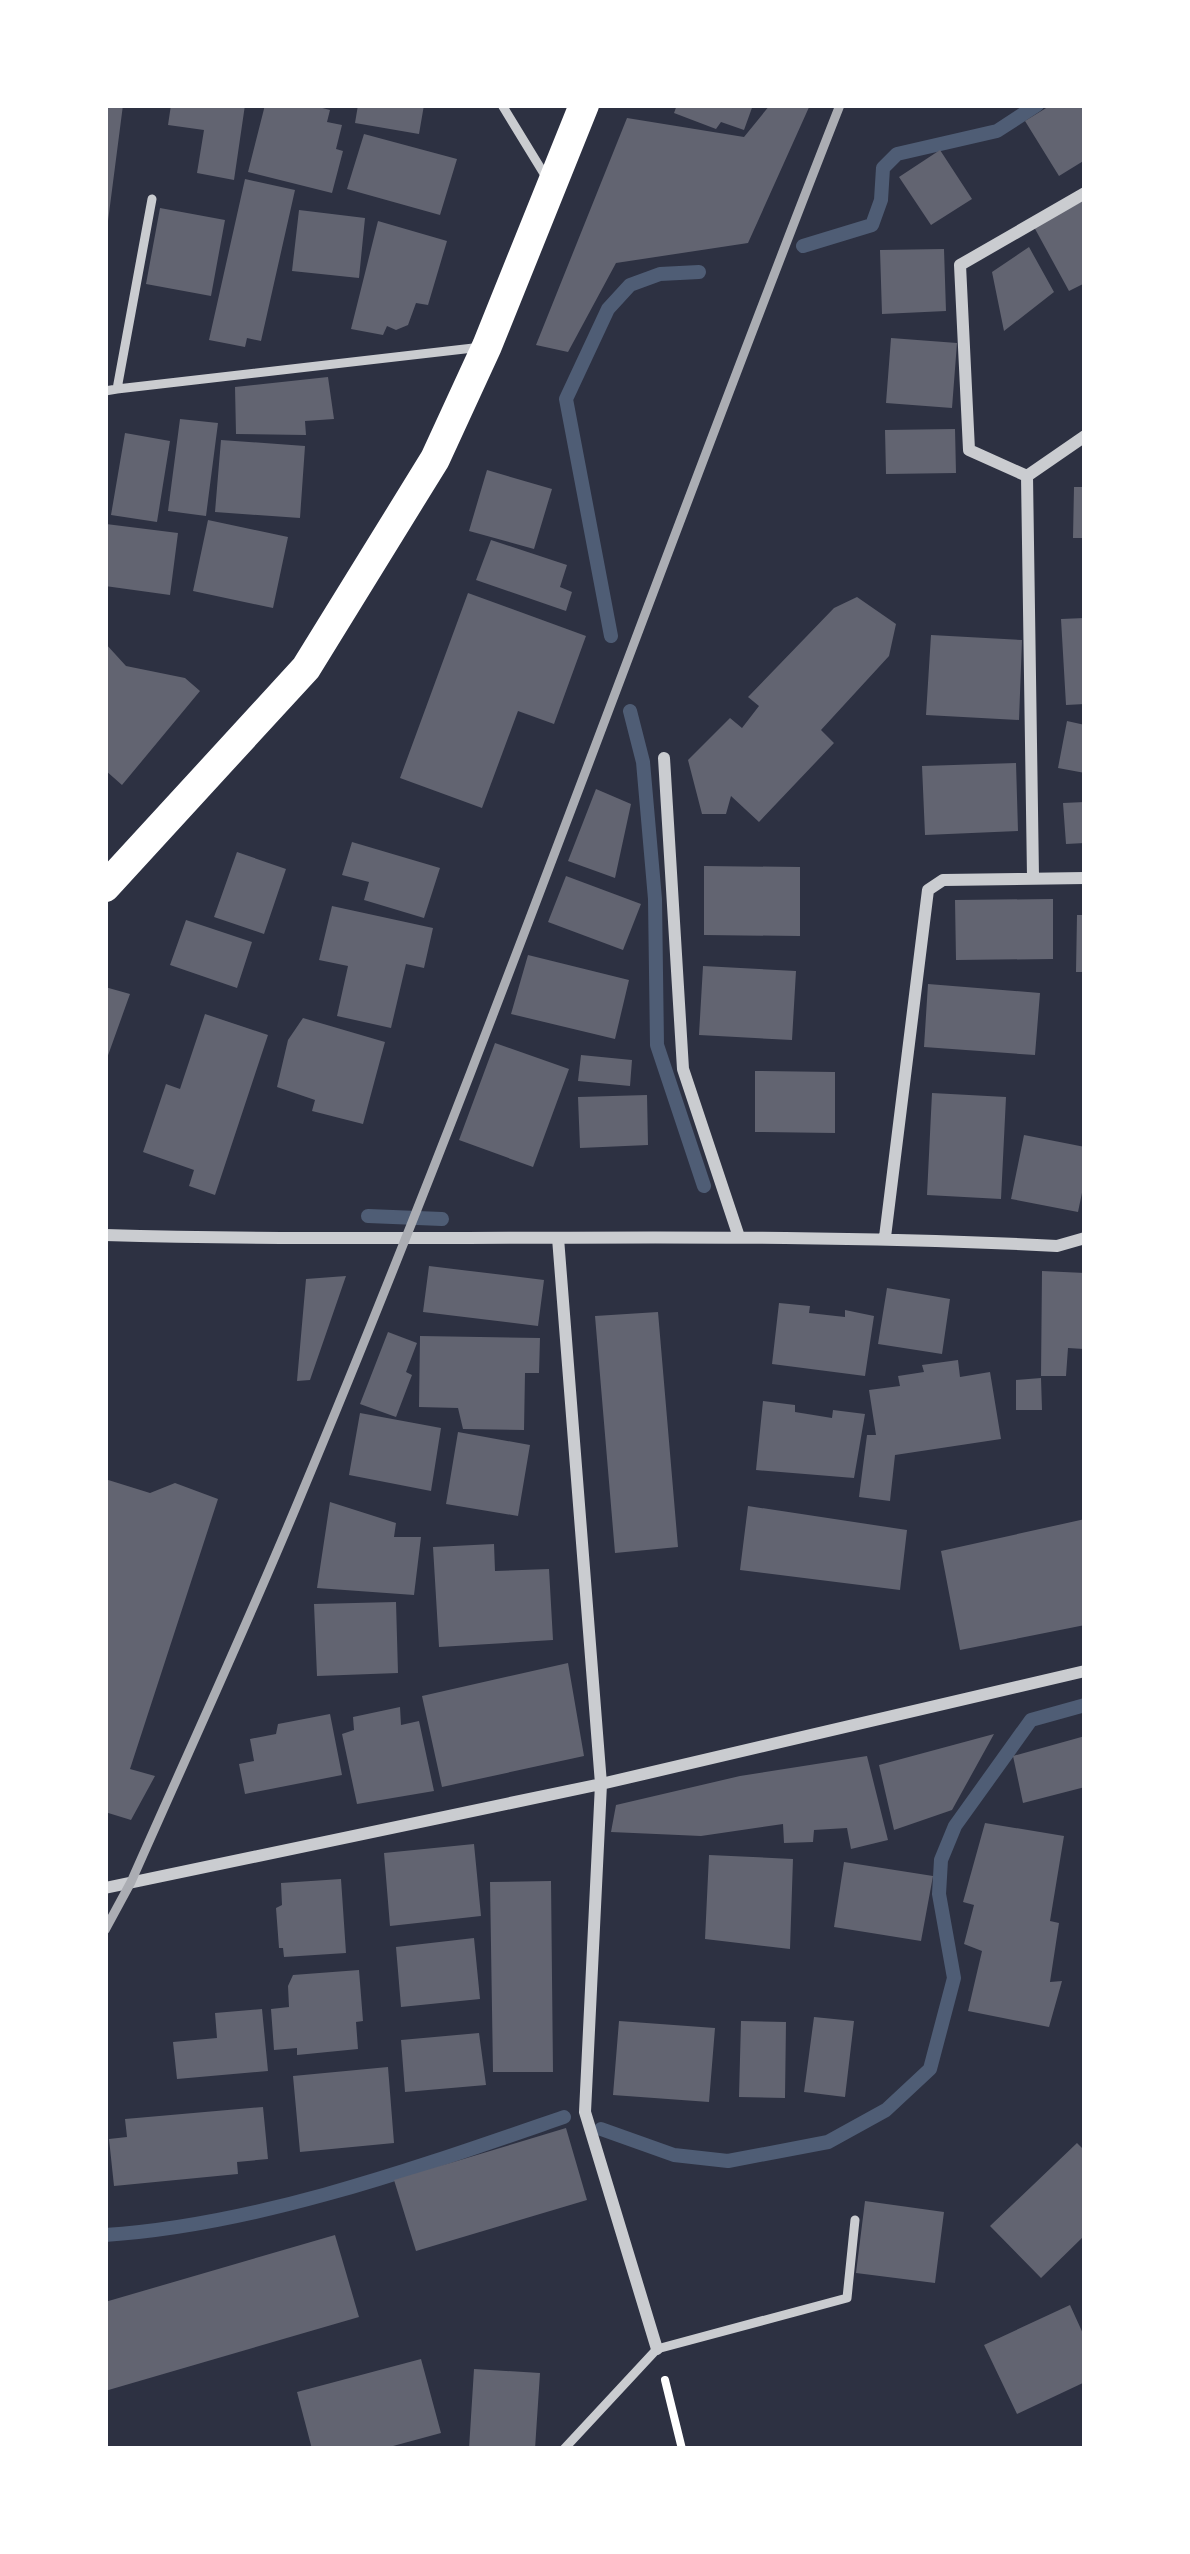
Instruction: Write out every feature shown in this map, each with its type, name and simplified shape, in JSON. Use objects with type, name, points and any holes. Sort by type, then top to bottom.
[{"type":"main road","points":[[105,887],[306,668],[435,459],[487,346],[584,105]]},
{"type":"street","points":[[1027,476],[968,450],[960,265],[1085,194]]},
{"type":"street","points":[[1027,476],[1085,436]]},
{"type":"street","points":[[1027,476],[1033,877]]},
{"type":"street","points":[[664,758],[683,1069],[739,1234]]},
{"type":"street","points":[[885,1237],[928,890],[943,880],[1085,878]]},
{"type":"street","points":[[105,1234],[558,1238],[739,1234],[1057,1246],[1085,1238]]},
{"type":"street","points":[[558,1238],[602,1784],[585,2112],[657,2349]]},
{"type":"street","points":[[105,1888],[602,1784],[1085,1671]]},
{"type":"lane","points":[[502,105],[552,187]]},
{"type":"lane","points":[[152,199],[111,390],[487,346]]},
{"type":"lane","points":[[564,2449],[657,2349],[848,2299],[855,2220]]},
{"type":"path","points":[[657,2349],[682,2449]]},
{"type":"building","points":[[105,105],[123,105],[108,221],[105,221]]},
{"type":"building","points":[[171,105],[245,105],[234,180],[197,173],[204,130],[168,125]]},
{"type":"building","points":[[265,105],[311,105],[330,110],[327,122],[342,125],[336,149],[343,151],[332,193],[248,172]]},
{"type":"building","points":[[358,105],[424,105],[419,134],[355,123]]},
{"type":"building","points":[[677,105],[753,105],[744,130],[721,122],[716,129],[674,113]]},
{"type":"building","points":[[770,105],[810,105],[748,243],[616,263],[568,352],[536,345],[627,118],[744,137]]},
{"type":"building","points":[[1051,105],[1085,105],[1085,160],[1059,176],[1025,121]]},
{"type":"building","points":[[364,134],[457,159],[440,215],[347,189]]},
{"type":"building","points":[[940,150],[972,199],[931,225],[899,177]]},
{"type":"building","points":[[245,179],[295,190],[261,341],[247,338],[245,347],[209,340]]},
{"type":"building","points":[[1085,200],[1085,283],[1069,291],[1034,227]]},
{"type":"building","points":[[160,208],[225,220],[211,296],[146,284]]},
{"type":"building","points":[[299,210],[365,218],[359,278],[292,271]]},
{"type":"building","points":[[378,221],[447,241],[428,305],[416,303],[408,325],[396,330],[387,326],[383,335],[351,329]]},
{"type":"building","points":[[1029,247],[1054,292],[1004,331],[992,272]]},
{"type":"building","points":[[944,249],[946,311],[882,314],[880,250]]},
{"type":"building","points":[[891,338],[957,343],[952,408],[886,403]]},
{"type":"building","points":[[328,377],[334,419],[305,421],[306,435],[236,434],[235,387]]},
{"type":"building","points":[[180,419],[218,423],[206,516],[168,511]]},
{"type":"building","points":[[955,429],[956,473],[886,474],[885,430]]},
{"type":"building","points":[[125,433],[170,441],[157,522],[111,515]]},
{"type":"building","points":[[221,440],[305,446],[300,518],[215,512]]},
{"type":"building","points":[[487,470],[552,489],[534,549],[469,531]]},
{"type":"building","points":[[1074,487],[1085,487],[1085,538],[1073,538]]},
{"type":"building","points":[[208,520],[288,537],[273,608],[193,591]]},
{"type":"building","points":[[106,524],[178,533],[170,595],[105,586]]},
{"type":"building","points":[[491,540],[567,565],[560,587],[572,592],[566,611],[476,580]]},
{"type":"building","points":[[468,593],[586,636],[554,724],[518,711],[482,808],[400,778]]},
{"type":"building","points":[[857,597],[896,624],[889,656],[821,730],[834,743],[759,822],[731,796],[726,814],[702,814],[688,760],[730,718],[742,728],[759,706],[748,697],[834,608]]},
{"type":"building","points":[[1085,618],[1085,704],[1066,705],[1061,619]]},
{"type":"building","points":[[931,635],[1022,640],[1019,720],[926,715]]},
{"type":"building","points":[[105,643],[126,666],[185,678],[200,691],[122,785],[105,770]]},
{"type":"building","points":[[1067,721],[1085,725],[1085,773],[1058,768]]},
{"type":"building","points":[[1016,763],[1018,831],[925,835],[922,766]]},
{"type":"building","points":[[596,789],[631,804],[615,878],[568,861]]},
{"type":"building","points":[[1085,802],[1085,843],[1066,844],[1063,803]]},
{"type":"building","points":[[352,842],[440,868],[424,918],[364,900],[369,882],[342,875]]},
{"type":"building","points":[[237,852],[286,869],[264,934],[214,917]]},
{"type":"building","points":[[704,866],[800,867],[800,936],[704,935]]},
{"type":"building","points":[[566,876],[641,904],[623,950],[548,922]]},
{"type":"building","points":[[1053,899],[1053,959],[956,960],[955,900]]},
{"type":"building","points":[[332,906],[433,928],[424,968],[406,964],[391,1028],[337,1016],[348,966],[319,960]]},
{"type":"building","points":[[1077,915],[1085,915],[1085,972],[1076,972]]},
{"type":"building","points":[[186,920],[252,942],[237,988],[170,965]]},
{"type":"building","points":[[528,955],[629,980],[615,1039],[511,1014]]},
{"type":"building","points":[[703,966],[796,971],[792,1040],[699,1035]]},
{"type":"building","points":[[928,984],[1040,993],[1035,1055],[924,1047]]},
{"type":"building","points":[[105,987],[130,994],[106,1061],[105,1061]]},
{"type":"building","points":[[205,1014],[268,1035],[215,1195],[189,1186],[194,1170],[143,1152],[166,1084],[180,1089]]},
{"type":"building","points":[[303,1018],[385,1042],[363,1124],[312,1111],[315,1100],[277,1087],[288,1040]]},
{"type":"building","points":[[495,1043],[569,1069],[533,1167],[459,1140]]},
{"type":"building","points":[[581,1055],[632,1060],[630,1086],[578,1081]]},
{"type":"building","points":[[755,1071],[835,1072],[835,1133],[755,1132]]},
{"type":"building","points":[[932,1093],[1006,1097],[1001,1199],[927,1195]]},
{"type":"building","points":[[647,1095],[648,1145],[580,1148],[578,1097]]},
{"type":"building","points":[[1024,1135],[1085,1147],[1078,1212],[1011,1199]]},
{"type":"building","points":[[429,1266],[544,1280],[538,1326],[423,1312]]},
{"type":"building","points":[[1042,1271],[1085,1273],[1084,1349],[1068,1348],[1066,1376],[1041,1376]]},
{"type":"building","points":[[346,1276],[310,1380],[297,1381],[306,1279]]},
{"type":"building","points":[[887,1288],[950,1299],[942,1354],[878,1344]]},
{"type":"building","points":[[779,1303],[810,1306],[809,1313],[845,1317],[845,1310],[874,1316],[865,1376],[772,1364]]},
{"type":"building","points":[[658,1312],[678,1547],[615,1553],[595,1316]]},
{"type":"building","points":[[388,1332],[417,1343],[406,1372],[412,1375],[396,1417],[360,1404]]},
{"type":"building","points":[[420,1336],[540,1338],[539,1373],[525,1373],[524,1430],[463,1429],[458,1408],[419,1407]]},
{"type":"building","points":[[958,1360],[960,1377],[990,1372],[1001,1439],[895,1455],[890,1501],[859,1497],[867,1435],[876,1435],[869,1390],[900,1386],[898,1376],[924,1372],[922,1365]]},
{"type":"building","points":[[1041,1378],[1042,1410],[1016,1410],[1016,1380]]},
{"type":"building","points":[[763,1401],[795,1405],[795,1412],[832,1418],[833,1410],[865,1414],[854,1478],[756,1470]]},
{"type":"building","points":[[360,1413],[441,1428],[431,1491],[349,1475]]},
{"type":"building","points":[[458,1432],[530,1445],[518,1516],[446,1504]]},
{"type":"building","points":[[105,1479],[150,1493],[175,1483],[218,1499],[130,1769],[155,1776],[131,1820],[105,1812]]},
{"type":"building","points":[[330,1502],[396,1523],[394,1537],[421,1537],[414,1595],[317,1588]]},
{"type":"building","points":[[748,1506],[907,1530],[900,1590],[740,1570]]},
{"type":"building","points":[[1085,1519],[1085,1625],[960,1650],[941,1551]]},
{"type":"building","points":[[494,1544],[495,1571],[549,1569],[553,1640],[439,1647],[433,1547]]},
{"type":"building","points":[[396,1602],[398,1673],[317,1676],[314,1604]]},
{"type":"building","points":[[568,1663],[584,1756],[442,1787],[422,1696]]},
{"type":"building","points":[[400,1707],[401,1725],[419,1721],[434,1791],[357,1804],[342,1734],[354,1730],[353,1717]]},
{"type":"building","points":[[330,1714],[342,1775],[245,1794],[239,1764],[254,1761],[250,1739],[276,1734],[278,1724]]},
{"type":"building","points":[[994,1734],[952,1810],[894,1830],[879,1765]]},
{"type":"building","points":[[1085,1736],[1085,1787],[1023,1803],[1013,1756]]},
{"type":"building","points":[[867,1756],[888,1840],[851,1849],[847,1828],[814,1830],[813,1842],[784,1843],[783,1824],[701,1836],[611,1832],[616,1805],[740,1776]]},
{"type":"building","points":[[985,1823],[1064,1836],[1050,1921],[1059,1923],[1050,1982],[1062,1981],[1049,2027],[968,2011],[982,1951],[964,1944],[974,1905],[963,1902]]},
{"type":"building","points":[[474,1844],[481,1916],[390,1926],[384,1853]]},
{"type":"building","points":[[709,1855],[793,1859],[790,1949],[705,1939]]},
{"type":"building","points":[[844,1862],[933,1876],[921,1941],[834,1927]]},
{"type":"building","points":[[341,1879],[346,1953],[284,1957],[276,1908],[282,1905],[281,1883]]},
{"type":"building","points":[[551,1881],[553,2072],[493,2072],[490,1882]]},
{"type":"building","points":[[474,1938],[480,1999],[401,2007],[396,1947]]},
{"type":"building","points":[[359,1970],[363,2021],[356,2022],[358,2049],[297,2055],[297,2048],[274,2050],[271,2009],[289,2007],[293,1975]]},
{"type":"building","points":[[262,2009],[268,2071],[177,2079],[173,2042],[217,2038],[215,2013]]},
{"type":"building","points":[[814,2017],[854,2021],[845,2097],[804,2092]]},
{"type":"building","points":[[619,2021],[715,2028],[709,2102],[613,2095]]},
{"type":"building","points":[[741,2021],[786,2022],[785,2098],[739,2097]]},
{"type":"building","points":[[479,2033],[486,2085],[405,2092],[401,2040]]},
{"type":"building","points":[[388,2067],[394,2143],[300,2152],[293,2076]]},
{"type":"building","points":[[263,2107],[268,2159],[237,2162],[238,2174],[114,2186],[109,2139],[127,2137],[125,2119]]},
{"type":"building","points":[[566,2128],[587,2200],[416,2251],[394,2180]]},
{"type":"building","points":[[1077,2143],[1085,2151],[1085,2235],[1041,2278],[990,2226]]},
{"type":"building","points":[[865,2201],[944,2212],[935,2283],[856,2273]]},
{"type":"building","points":[[335,2235],[359,2317],[105,2391],[105,2302]]},
{"type":"building","points":[[1070,2305],[1085,2338],[1085,2382],[1017,2414],[984,2345]]},
{"type":"building","points":[[421,2359],[441,2433],[382,2449],[312,2449],[297,2392]]},
{"type":"building","points":[[474,2369],[540,2373],[535,2449],[469,2449]]},
{"type":"waterway","points":[[803,246],[872,225],[881,200],[883,168],[897,154],[997,131],[1037,105]]},
{"type":"waterway","points":[[611,636],[566,399],[608,309],[630,285],[660,274],[699,272]]},
{"type":"waterway","points":[[630,711],[643,762],[655,899],[657,1045],[704,1186]]},
{"type":"waterway","points":[[368,1216],[442,1219]]},
{"type":"waterway","points":[[601,2129],[674,2155],[728,2161],[828,2142],[886,2110],[930,2069],[954,1978],[939,1894],[941,1860],[955,1826],[1031,1720],[1085,1705]]},
{"type":"waterway","points":[[105,2235],[221,2219],[338,2191],[564,2117]]},
{"type":"railway","points":[[105,1930],[239,1641],[372,1323],[840,105]]}]
